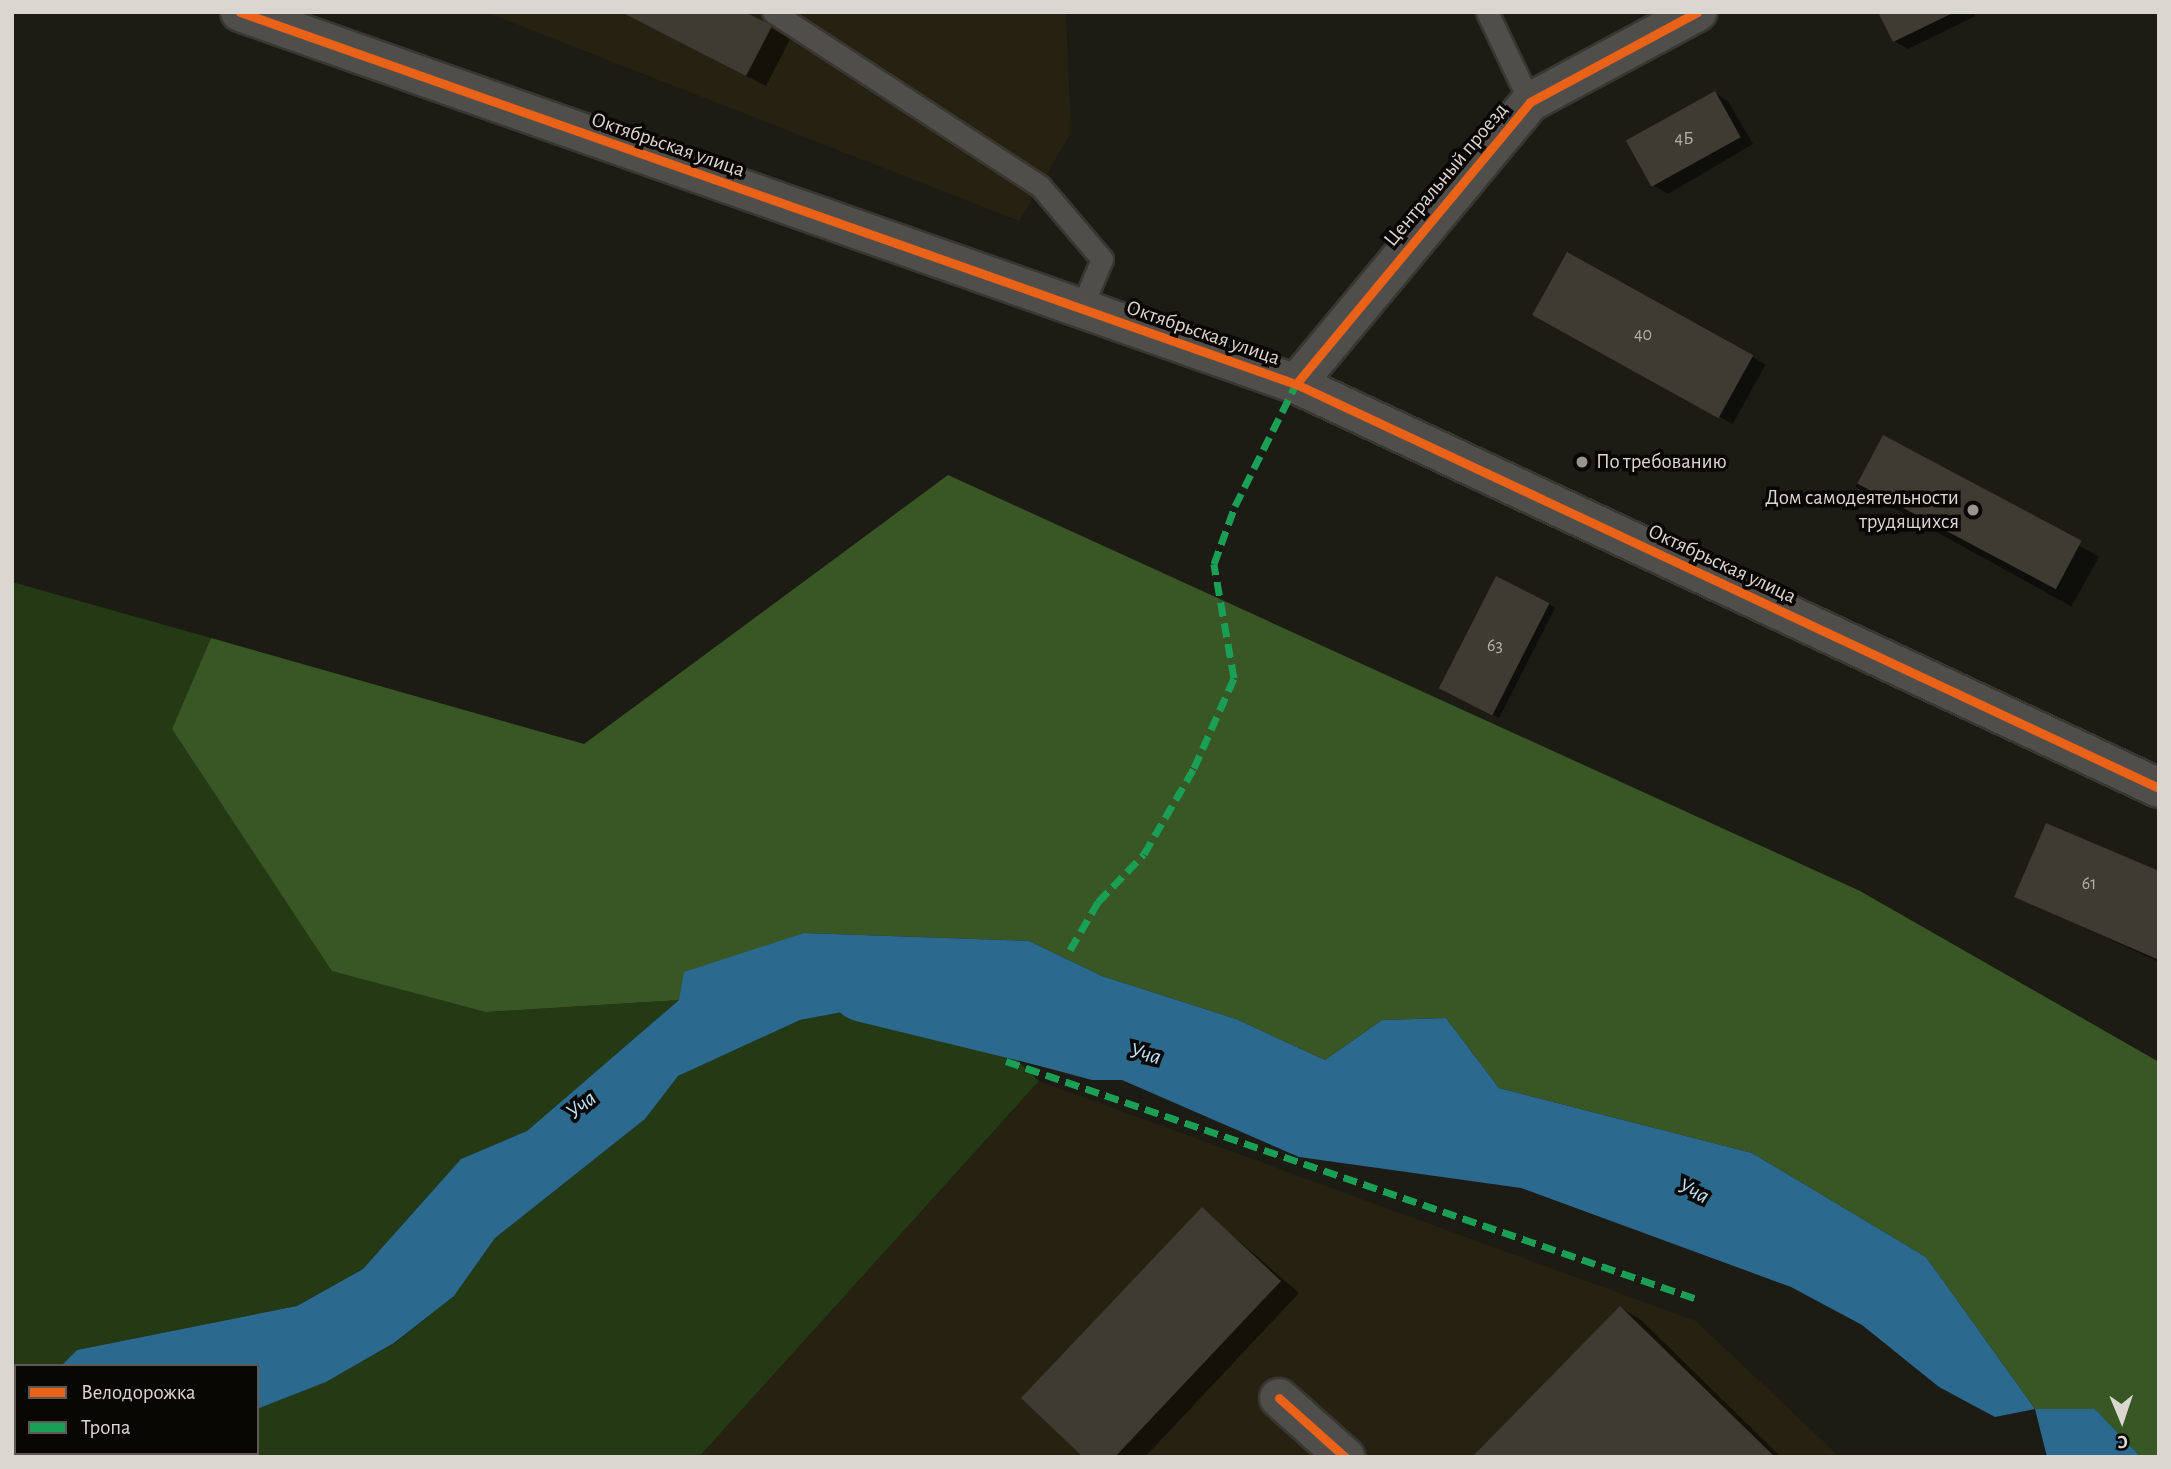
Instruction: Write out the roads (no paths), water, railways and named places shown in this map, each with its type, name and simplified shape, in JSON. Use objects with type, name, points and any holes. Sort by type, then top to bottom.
[{"type":"street","name":"Октябрьская улица","points":[[240,12],[1296,384],[2159,788]]},
{"type":"street","name":"Центральный проезд","points":[[1296,384],[1530,102],[1697,12]]},
{"type":"street","points":[[1279,1398],[1345,1457]]},
{"type":"lane","points":[[773,12],[1040,186],[1102,259],[1081,309]]},
{"type":"lane","points":[[1487,12],[1530,102]]},
{"type":"water","points":[[804,933],[1029,941],[1102,976],[1236,1019],[1325,1060],[1382,1020],[1446,1018],[1499,1088],[1752,1153],[1926,1257],[2035,1409],[1995,1417],[1939,1387],[1862,1325],[1791,1287],[1521,1188],[1299,1157],[1122,1080],[1092,1080],[1025,1062],[966,1010],[853,1010],[800,1020],[678,1076],[645,1119],[495,1238],[454,1296],[394,1343],[326,1382],[259,1408],[259,1364],[63,1364],[77,1350],[297,1306],[363,1269],[461,1159],[527,1131],[679,1000],[684,972]]},
{"type":"water","points":[[2035,1409],[2095,1409],[2141,1457],[2047,1457]]},
{"type":"waterway","name":"Уча","points":[[864,987],[1061,1035]]},
{"type":"place","name":"По требованию","points":[[1582,462]]},
{"type":"place","name":"Дом самодеятельности трудящихся","points":[[1973,510]]}]
